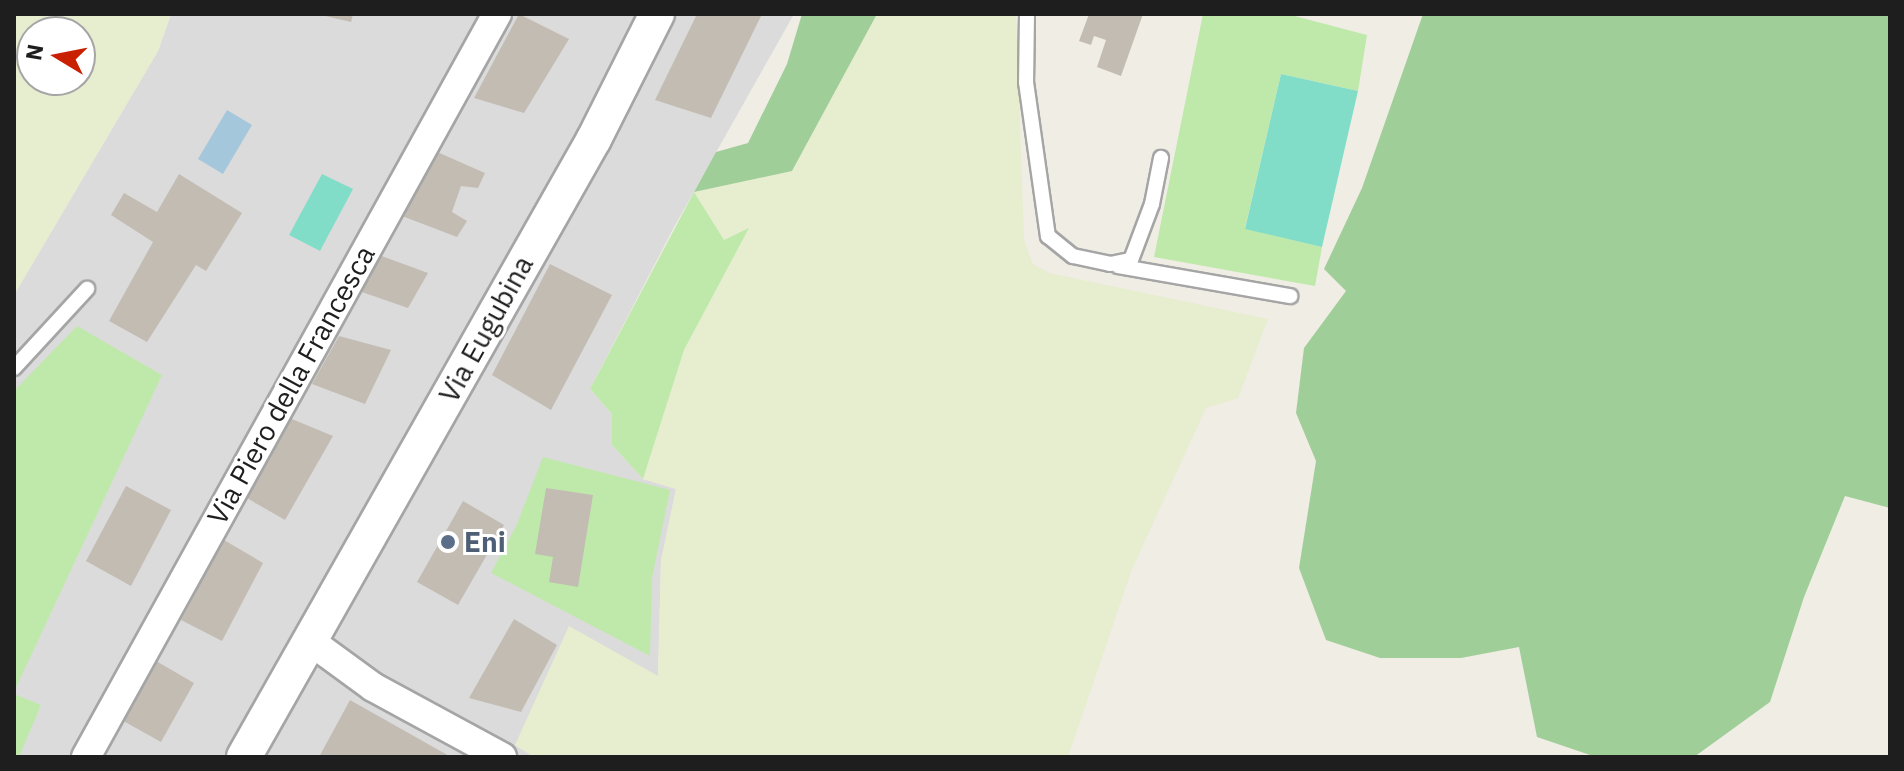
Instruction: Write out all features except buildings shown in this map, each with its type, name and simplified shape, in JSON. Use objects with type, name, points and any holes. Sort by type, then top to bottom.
[{"type":"street","name":"Via Piero della Francesca","points":[[86,757],[497,14]]},
{"type":"street","name":"Via Eugubina","points":[[244,757],[594,139],[655,18]]},
{"type":"street","points":[[310,641],[373,687],[502,757]]},
{"type":"lane","points":[[1027,14],[1026,82],[1048,236],[1073,256],[1290,296]]},
{"type":"lane","points":[[1110,264],[1131,260],[1152,204],[1161,158]]},
{"type":"lane","points":[[14,368],[87,289]]},
{"type":"shaded area","points":[[171,14],[794,14],[674,227],[590,389],[612,414],[612,445],[643,479],[676,489],[661,561],[658,676],[515,745],[534,757],[14,757],[14,295],[158,51]]},
{"type":"shaded area","points":[[1281,74],[1358,91],[1322,247],[1245,229]]},
{"type":"shaded area","points":[[227,110],[252,125],[223,174],[198,159]]},
{"type":"shaded area","points":[[322,174],[353,189],[320,251],[289,235]]},
{"type":"green space","points":[[14,14],[171,14],[158,51],[14,295]]},
{"type":"green space","points":[[802,14],[877,14],[792,171],[694,192],[716,152],[748,143],[787,64]]},
{"type":"green space","points":[[877,14],[1016,14],[1024,240],[1033,264],[1049,273],[1268,319],[1238,398],[1206,408],[1132,569],[1068,757],[534,757],[515,745],[569,626],[658,676],[661,561],[676,489],[643,479],[684,350],[748,230],[724,240],[694,192],[792,171]]},
{"type":"green space","points":[[1203,14],[1287,14],[1367,35],[1358,91],[1281,74],[1245,228],[1322,247],[1315,286],[1154,257]]},
{"type":"green space","points":[[1423,14],[1890,14],[1890,508],[1845,496],[1804,597],[1770,702],[1694,757],[1596,757],[1537,737],[1519,647],[1461,658],[1380,658],[1326,640],[1299,568],[1316,461],[1296,413],[1304,348],[1346,291],[1324,269],[1362,188]]},
{"type":"green space","points":[[694,192],[724,240],[749,228],[684,350],[643,479],[612,445],[612,414],[590,389]]},
{"type":"green space","points":[[77,326],[162,375],[14,692],[14,391]]},
{"type":"green space","points":[[543,457],[670,490],[652,578],[650,656],[491,573],[517,524]]},
{"type":"green space","points":[[14,694],[41,705],[19,757],[14,757]]},
{"type":"place","name":"Eni","points":[[448,542]]}]
